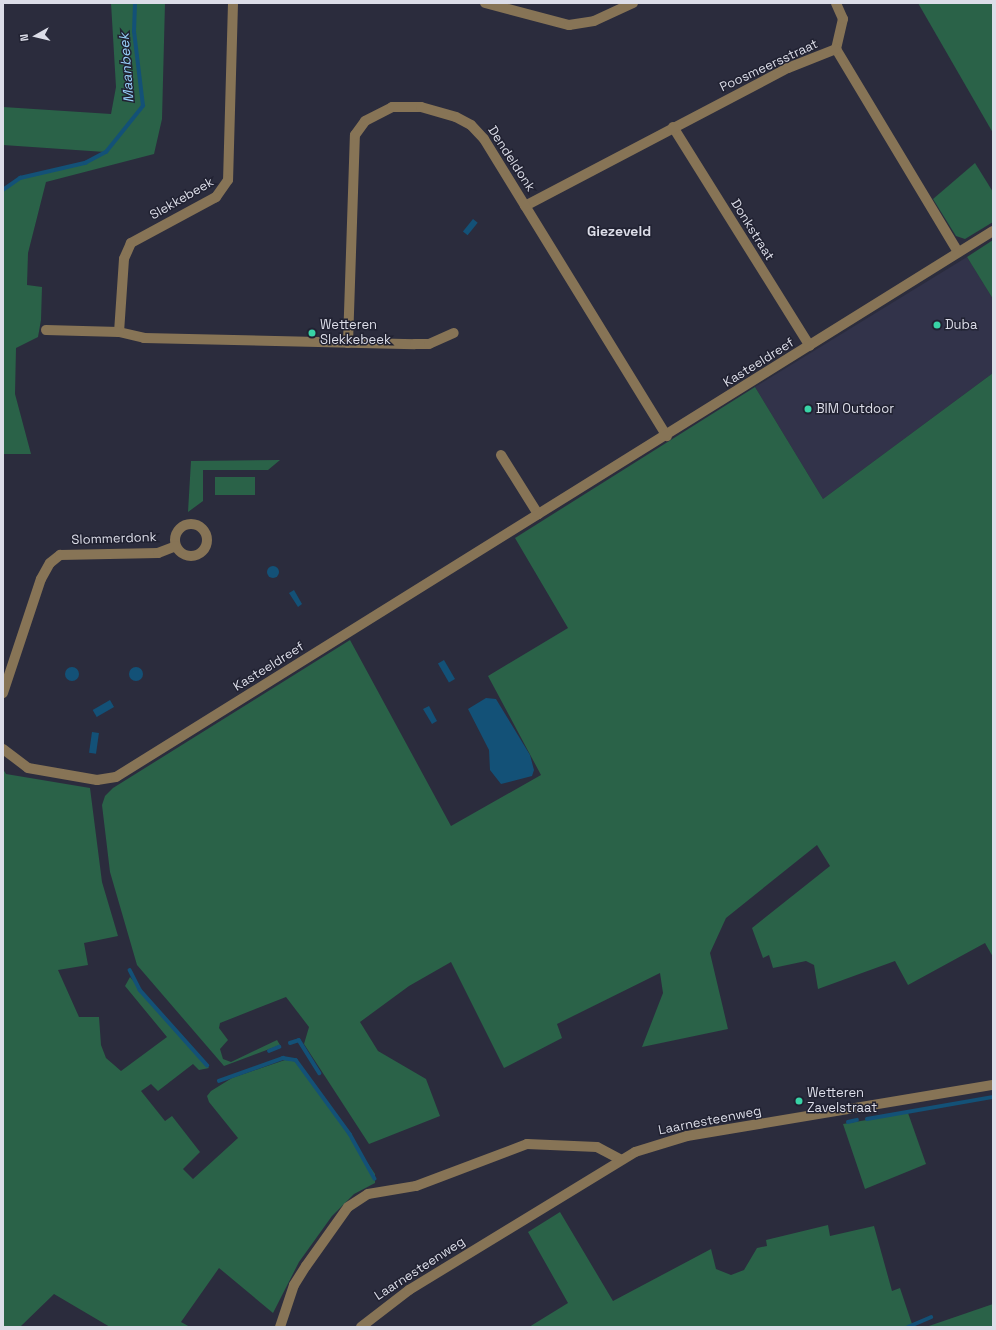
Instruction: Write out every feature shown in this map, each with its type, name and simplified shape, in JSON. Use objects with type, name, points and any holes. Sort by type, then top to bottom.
[{"type":"street","name":"Slekkebeek","points":[[119,332],[124,259],[132,244],[216,197],[228,180],[233,3]]},
{"type":"street","points":[[485,3],[569,25],[594,21],[633,3]]},
{"type":"street","points":[[836,3],[843,19],[836,49]]},
{"type":"street","name":"Poosmeersstraat","points":[[525,206],[788,68],[836,49],[958,252]]},
{"type":"street","name":"Dendeldonk","points":[[348,343],[354,135],[365,121],[377,113],[407,105],[464,121],[484,139],[667,436]]},
{"type":"street","name":"Donkstraat","points":[[673,127],[810,346]]},
{"type":"street","name":"Kasteeldreef","points":[[3,749],[11,758],[28,768],[97,780],[116,777],[538,514],[667,436],[993,231]]},
{"type":"street","points":[[46,330],[119,332],[144,338],[429,344],[454,333]]},
{"type":"street","points":[[501,455],[538,514]]},
{"type":"street","name":"Slommerdonk","points":[[3,693],[40,579],[50,563],[60,555],[158,553],[176,546]]},
{"type":"street","name":"Laarnesteenweg","points":[[361,1327],[409,1290],[620,1159],[687,1136],[993,1085]]},
{"type":"street","points":[[280,1327],[294,1285],[306,1266],[348,1207],[368,1194],[416,1186],[527,1144],[597,1147],[620,1159]]},
{"type":"shaded area","points":[[967,257],[993,299],[993,373],[823,499],[755,387]]},
{"type":"green space","points":[[111,3],[165,3],[162,119],[154,154],[46,182],[28,253],[27,285],[42,287],[41,320],[38,337],[16,348],[15,394],[31,454],[3,454],[3,190],[20,178],[85,163],[105,152],[3,145],[3,107],[111,114],[116,87]]},
{"type":"green space","points":[[918,3],[993,3],[993,133]]},
{"type":"green space","points":[[975,163],[993,192],[993,222],[965,239],[956,236],[933,199]]},
{"type":"green space","points":[[993,240],[993,299],[967,257]]},
{"type":"green space","points":[[993,373],[993,957],[985,943],[908,985],[895,961],[818,989],[814,965],[806,961],[773,968],[769,955],[763,958],[752,928],[830,866],[817,845],[726,918],[710,953],[728,1029],[642,1047],[663,993],[660,973],[557,1024],[562,1038],[504,1068],[451,962],[409,986],[360,1022],[378,1051],[426,1079],[440,1116],[369,1144],[304,1044],[309,1027],[286,997],[220,1023],[219,1028],[228,1040],[220,1049],[223,1059],[231,1062],[277,1040],[280,1045],[224,1066],[137,965],[110,872],[102,805],[105,796],[113,788],[350,640],[451,826],[541,775],[488,676],[568,628],[515,538],[755,387],[823,499]]},
{"type":"green space","points":[[280,460],[268,470],[203,470],[203,501],[188,512],[191,461]]},
{"type":"green space","points":[[215,477],[255,477],[255,495],[215,495]]},
{"type":"green space","points":[[3,769],[6,774],[90,788],[102,882],[118,936],[84,943],[88,965],[58,970],[79,1017],[99,1017],[101,1045],[106,1058],[121,1071],[167,1037],[125,986],[130,977],[209,1068],[199,1070],[193,1064],[158,1091],[151,1084],[141,1091],[165,1121],[172,1116],[200,1152],[183,1169],[193,1179],[238,1138],[209,1102],[207,1096],[211,1091],[232,1078],[285,1060],[294,1061],[309,1077],[375,1174],[375,1183],[354,1194],[332,1216],[299,1262],[273,1313],[219,1268],[181,1322],[190,1327],[110,1327],[54,1294],[20,1327],[3,1327]]},
{"type":"green space","points":[[908,1113],[926,1164],[865,1189],[843,1124]]},
{"type":"green space","points":[[560,1212],[613,1301],[711,1249],[716,1269],[731,1275],[744,1270],[757,1248],[767,1246],[766,1240],[828,1225],[830,1236],[874,1226],[892,1291],[900,1288],[913,1327],[529,1327],[568,1303],[528,1232]]},
{"type":"green space","points":[[993,1304],[993,1327],[926,1327]]},
{"type":"water","points":[[473,219],[478,223],[468,235],[463,231]]},
{"type":"water","points":[[275,566],[278,567],[278,577],[271,578],[268,577],[267,570],[268,567]]},
{"type":"water","points":[[294,590],[302,604],[298,607],[289,593]]},
{"type":"water","points":[[444,660],[455,679],[449,683],[438,664]]},
{"type":"water","points":[[72,667],[77,669],[79,674],[77,679],[72,681],[67,679],[65,674],[67,669]]},
{"type":"water","points":[[136,667],[141,669],[143,674],[141,679],[136,681],[131,679],[129,674],[131,669]]},
{"type":"water","points":[[486,698],[496,699],[530,755],[534,770],[532,776],[501,784],[490,770],[489,750],[468,709]]},
{"type":"water","points":[[110,700],[114,707],[97,717],[93,710]]},
{"type":"water","points":[[429,706],[437,721],[432,724],[423,709]]},
{"type":"water","points":[[92,732],[99,733],[96,754],[89,753]]},
{"type":"waterway","name":"Maanbeek","points":[[3,190],[20,178],[85,163],[106,152],[143,106],[134,32],[135,3]]},
{"type":"waterway","points":[[130,970],[140,990],[207,1065]]},
{"type":"waterway","points":[[290,1043],[299,1040],[320,1073]]},
{"type":"waterway","points":[[269,1051],[279,1047]]},
{"type":"waterway","points":[[219,1081],[283,1058],[296,1060],[350,1134],[375,1179]]},
{"type":"waterway","points":[[867,1119],[993,1097]]},
{"type":"waterway","points":[[848,1122],[857,1120]]},
{"type":"waterway","points":[[908,1327],[931,1317]]},
{"type":"place","name":"Duba","points":[[937,325]]},
{"type":"place","name":"Wetteren Slekkebeek","points":[[312,333]]},
{"type":"place","name":"BIM Outdoor","points":[[808,409]]},
{"type":"place","name":"Wetteren Zavelstraat","points":[[799,1101]]},
{"type":"district","name":"Giezeveld","points":[[619,231]]}]
